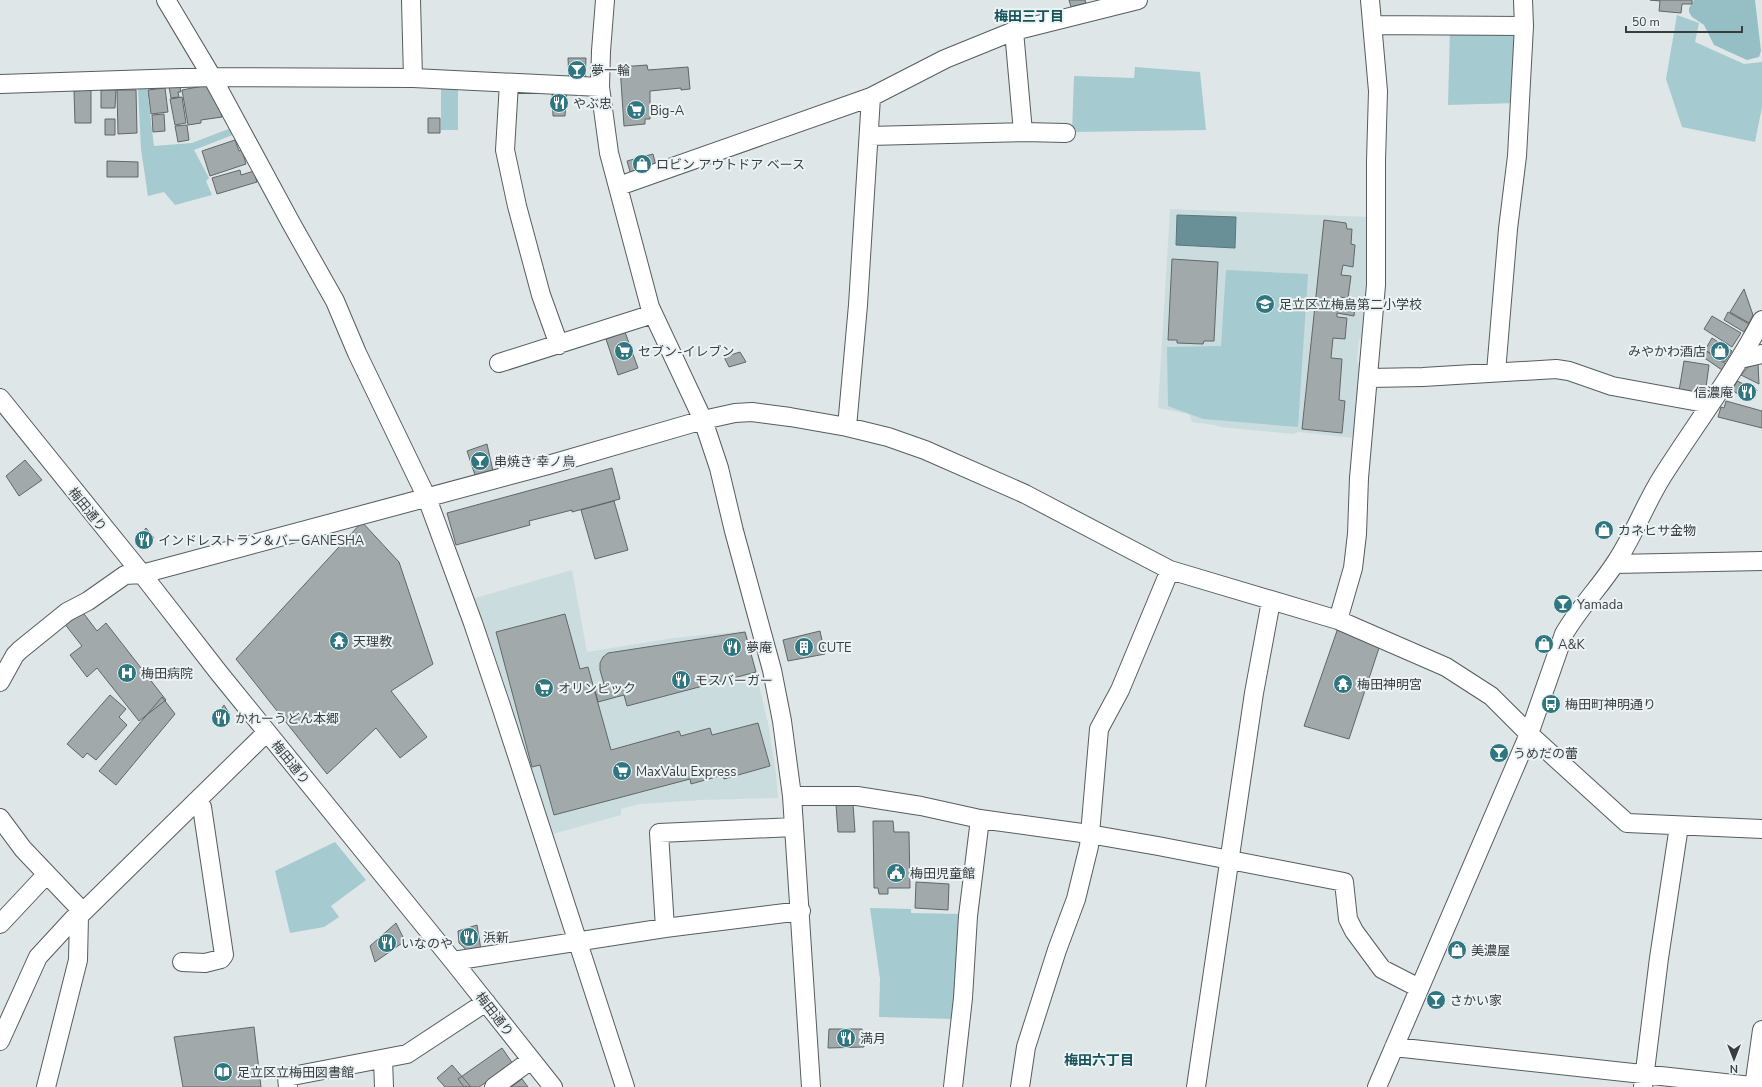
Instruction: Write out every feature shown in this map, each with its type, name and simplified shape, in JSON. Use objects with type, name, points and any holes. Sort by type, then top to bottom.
[{"type":"street","points":[[166,0],[212,77],[335,301],[357,353],[427,498],[502,706],[625,1087]]},
{"type":"street","points":[[411,0],[413,78]]},
{"type":"street","points":[[605,0],[600,87],[609,153],[619,186],[641,276],[653,314],[703,420],[719,468],[772,670],[782,722],[792,796],[801,911],[811,1087]]},
{"type":"street","points":[[619,186],[871,97],[945,59],[1014,31],[1138,0]]},
{"type":"street","points":[[1338,620],[1352,568],[1357,534],[1359,478],[1376,285],[1376,160],[1378,91],[1370,0]]},
{"type":"street","points":[[1496,372],[1508,229],[1516,156],[1524,26],[1523,0]]},
{"type":"street","points":[[1372,25],[1524,26]]},
{"type":"street","points":[[1014,31],[1023,132]]},
{"type":"street","points":[[0,84],[212,77],[413,78],[600,87]]},
{"type":"street","points":[[509,83],[505,150],[517,206],[541,296],[559,345]]},
{"type":"street","points":[[847,427],[857,312],[871,97]]},
{"type":"street","points":[[869,136],[1023,132],[1066,133]]},
{"type":"street","points":[[499,364],[653,314]]},
{"type":"street","points":[[1376,1087],[1529,734],[1564,634],[1615,564],[1626,546],[1661,478],[1740,359],[1762,320]]},
{"type":"street","points":[[1740,359],[1762,354]]},
{"type":"street","points":[[1369,378],[1423,377],[1556,369],[1569,371],[1612,386],[1710,404]]},
{"type":"street","name":"梅田通り","points":[[0,398],[553,1087]]},
{"type":"street","points":[[0,682],[15,655],[67,612],[88,601],[125,575],[142,574],[427,498],[703,420],[735,413],[752,412],[847,427],[888,437],[921,449],[1025,494],[1170,570],[1205,579],[1271,601],[1338,620],[1446,667],[1491,696],[1529,734],[1627,823],[1762,829]]},
{"type":"street","points":[[1615,564],[1762,561]]},
{"type":"street","points":[[1020,1087],[1026,1047],[1076,899],[1089,846],[1100,729],[1120,690],[1170,570]]},
{"type":"street","points":[[1196,1087],[1254,693],[1271,601]]},
{"type":"street","points":[[0,1041],[38,957],[73,919],[81,914],[267,732]]},
{"type":"street","points":[[792,796],[858,796],[921,806],[980,819],[1089,834],[1230,859],[1344,882],[1348,919],[1354,931],[1382,969],[1419,988]]},
{"type":"street","points":[[182,962],[205,963],[221,959],[224,954],[202,808],[196,801]]},
{"type":"street","points":[[0,818],[23,849],[81,914],[78,960],[46,1087]]},
{"type":"street","points":[[953,1087],[963,998],[968,916],[980,819]]},
{"type":"street","points":[[1644,1080],[1659,958],[1679,826]]},
{"type":"street","points":[[665,928],[659,833],[794,827]]},
{"type":"street","points":[[0,924],[46,875]]},
{"type":"street","points":[[453,961],[665,928],[801,911]]},
{"type":"street","points":[[288,1087],[287,1077],[406,1054],[486,1002]]},
{"type":"street","points":[[1394,1047],[1644,1080],[1756,1087],[1762,1030]]},
{"type":"street","points":[[383,1059],[384,1087]]},
{"type":"street","points":[[494,1087],[531,1060]]},
{"type":"shaded area","points":[[1694,0],[1755,0],[1761,51],[1759,57],[1747,60],[1714,45],[1704,25],[1692,17],[1689,12],[1689,8]]},
{"type":"shaded area","points":[[1677,15],[1699,23],[1695,42],[1744,64],[1762,62],[1762,107],[1755,142],[1682,127],[1666,79]]},
{"type":"shaded area","points":[[1450,30],[1517,32],[1515,103],[1448,105]]},
{"type":"shaded area","points":[[1135,67],[1200,72],[1206,130],[1072,132],[1074,76],[1134,78]]},
{"type":"shaded area","points":[[441,87],[458,87],[458,130],[441,130]]},
{"type":"shaded area","points":[[138,88],[147,88],[154,146],[192,143],[231,128],[235,134],[194,150],[209,178],[206,181],[212,195],[175,205],[164,192],[148,196],[141,149]]},
{"type":"shaded area","name":"足立区立梅島第二小学校","points":[[1170,209],[1368,217],[1368,269],[1363,340],[1359,340],[1357,363],[1361,363],[1354,438],[1299,432],[1292,434],[1220,427],[1192,422],[1189,414],[1158,408]]},
{"type":"shaded area","points":[[1177,215],[1236,217],[1235,248],[1176,245]]},
{"type":"shaded area","points":[[1226,270],[1308,274],[1298,427],[1203,419],[1168,406],[1167,347],[1221,346]]},
{"type":"shaded area","points":[[572,570],[587,652],[673,638],[746,631],[768,723],[778,798],[701,800],[640,804],[621,809],[621,815],[553,834],[504,696],[475,598]]},
{"type":"shaded area","points":[[335,842],[366,880],[331,906],[339,917],[324,927],[290,933],[275,871]]},
{"type":"shaded area","points":[[870,908],[911,909],[911,913],[960,914],[954,1019],[879,1017],[880,979]]},
{"type":"building","points":[[1069,0],[1085,0],[1086,3],[1071,7]]},
{"type":"building","points":[[1650,0],[1692,0],[1692,4],[1682,4],[1681,13],[1659,11],[1660,1]]},
{"type":"building","name":"夢一輪","points":[[568,58],[586,58],[585,81],[569,82]]},
{"type":"building","points":[[647,65],[648,70],[688,67],[690,89],[681,90],[681,88],[650,91],[650,119],[645,119],[645,124],[624,126],[620,67]]},
{"type":"building","points":[[208,85],[220,108],[222,117],[201,120],[201,123],[188,125],[182,90]]},
{"type":"building","points":[[169,87],[180,87],[181,92],[178,92],[179,97],[171,98]]},
{"type":"building","points":[[165,88],[168,112],[151,114],[148,90]]},
{"type":"building","name":"やぶ忠","points":[[552,89],[567,90],[565,116],[553,116]]},
{"type":"building","points":[[91,90],[91,123],[75,123],[74,91]]},
{"type":"building","points":[[101,90],[116,90],[115,108],[101,108]]},
{"type":"building","points":[[117,90],[136,90],[137,133],[118,134]]},
{"type":"building","points":[[182,97],[186,123],[175,125],[170,99]]},
{"type":"building","points":[[164,114],[165,131],[153,132],[152,115]]},
{"type":"building","points":[[428,118],[440,118],[440,133],[428,133]]},
{"type":"building","points":[[105,119],[115,119],[115,135],[105,135]]},
{"type":"building","points":[[187,125],[189,140],[178,142],[175,126]]},
{"type":"building","points":[[235,140],[239,151],[242,150],[246,164],[210,176],[202,151]]},
{"type":"building","name":"ロビン アウトドア ベース","points":[[653,154],[656,166],[631,175],[627,161]]},
{"type":"building","points":[[107,161],[138,162],[138,177],[107,177]]},
{"type":"building","points":[[240,170],[241,175],[254,171],[257,182],[217,194],[212,178]]},
{"type":"building","points":[[1324,220],[1346,223],[1347,229],[1352,229],[1351,244],[1355,245],[1353,267],[1343,265],[1341,275],[1351,276],[1348,298],[1339,297],[1340,300],[1355,302],[1354,316],[1337,313],[1337,317],[1347,318],[1345,339],[1333,338],[1331,358],[1342,359],[1339,400],[1345,401],[1342,433],[1302,429]]},
{"type":"building","points":[[1172,259],[1218,262],[1214,341],[1204,341],[1203,344],[1177,343],[1177,340],[1168,340]]},
{"type":"building","points":[[1744,289],[1753,315],[1749,323],[1730,312]]},
{"type":"building","points":[[1728,312],[1749,324],[1744,332],[1724,320]]},
{"type":"building","points":[[1712,316],[1741,333],[1732,347],[1704,329]]},
{"type":"building","points":[[625,332],[638,368],[618,375],[606,339]]},
{"type":"building","points":[[1712,338],[1732,351],[1725,362],[1705,350]]},
{"type":"building","points":[[1706,351],[1726,364],[1722,370],[1703,357]]},
{"type":"building","points":[[740,352],[746,362],[729,367],[724,357]]},
{"type":"building","points":[[1684,361],[1709,365],[1705,395],[1679,391]]},
{"type":"building","points":[[1758,364],[1759,384],[1741,375],[1748,367]]},
{"type":"building","points":[[1737,381],[1757,390],[1752,400],[1732,391]]},
{"type":"building","points":[[1726,401],[1762,411],[1762,428],[1718,417],[1721,407],[1724,408]]},
{"type":"building","name":"串焼き 幸ノ鳥","points":[[487,444],[493,471],[475,475],[467,451]]},
{"type":"building","points":[[25,460],[42,480],[19,496],[6,476]]},
{"type":"building","points":[[612,468],[620,499],[572,512],[572,510],[529,521],[530,525],[456,545],[447,513]]},
{"type":"building","points":[[614,501],[628,550],[595,559],[581,510]]},
{"type":"building","name":"天理教","points":[[362,522],[399,562],[433,664],[391,691],[427,737],[400,758],[376,728],[327,774],[236,659]]},
{"type":"building","name":"インドレストラン＆バーGANESHA","points":[[146,528],[154,538],[142,549],[136,542]]},
{"type":"building","points":[[81,610],[97,631],[106,623],[166,700],[139,721],[97,668],[87,677],[70,655],[82,646],[64,623]]},
{"type":"building","points":[[565,614],[580,669],[588,667],[611,750],[679,731],[681,736],[710,728],[712,735],[758,723],[770,766],[724,779],[723,775],[691,784],[690,779],[554,815],[540,765],[532,767],[496,632]]},
{"type":"building","name":"梅田神明宮","points":[[1339,625],[1381,642],[1349,739],[1304,726]]},
{"type":"building","name":"CUTE","points":[[820,631],[825,654],[788,661],[783,640]]},
{"type":"building","points":[[745,632],[756,672],[627,706],[624,695],[598,702],[594,687],[604,684],[600,670],[600,663],[603,657],[608,653]]},
{"type":"building","points":[[110,695],[126,709],[119,717],[127,725],[96,760],[87,753],[83,758],[67,744]]},
{"type":"building","points":[[162,697],[175,714],[116,785],[99,771]]},
{"type":"building","name":"かれーうどん本郷","points":[[224,705],[230,715],[222,724],[222,727],[213,721]]},
{"type":"building","points":[[853,804],[855,832],[838,832],[836,805]]},
{"type":"building","points":[[873,821],[893,821],[894,832],[909,832],[910,888],[888,888],[888,894],[879,894],[878,888],[874,888]]},
{"type":"building","points":[[916,882],[949,884],[948,910],[915,908]]},
{"type":"building","name":"いなのや","points":[[396,923],[405,941],[375,962],[370,946]]},
{"type":"building","name":"浜新","points":[[477,925],[481,950],[471,954],[459,943],[458,931]]},
{"type":"building","points":[[254,1027],[261,1087],[183,1087],[174,1037]]},
{"type":"building","name":"満月","points":[[829,1029],[862,1029],[864,1047],[828,1048]]},
{"type":"building","points":[[502,1048],[513,1064],[479,1087],[464,1087],[458,1079]]},
{"type":"building","points":[[452,1065],[471,1087],[445,1087],[437,1078]]},
{"type":"building","points":[[522,1079],[528,1087],[511,1087]]},
{"type":"place","name":"夢一輪","points":[[577,70]]},
{"type":"place","name":"やぶ忠","points":[[559,103]]},
{"type":"place","name":"Big-A","points":[[636,110]]},
{"type":"place","name":"ロビン アウトドア ベース","points":[[642,164]]},
{"type":"place","name":"足立区立梅島第二小学校","points":[[1265,304]]},
{"type":"place","name":"セブン-イレブン","points":[[624,351]]},
{"type":"place","name":"みやかわ酒店","points":[[1720,351]]},
{"type":"place","name":"信濃庵","points":[[1747,392]]},
{"type":"place","name":"串焼き 幸ノ鳥","points":[[480,461]]},
{"type":"place","name":"カネヒサ金物","points":[[1604,530]]},
{"type":"place","name":"インドレストラン＆バーGANESHA","points":[[144,540]]},
{"type":"place","name":"Yamada","points":[[1563,604]]},
{"type":"place","name":"天理教","points":[[339,641]]},
{"type":"place","name":"A&K","points":[[1544,644]]},
{"type":"place","name":"夢庵","points":[[732,647]]},
{"type":"place","name":"CUTE","points":[[804,647]]},
{"type":"place","name":"梅田病院","points":[[127,673]]},
{"type":"place","name":"モスバーガー","points":[[681,680]]},
{"type":"place","name":"梅田神明宮","points":[[1343,684]]},
{"type":"place","name":"オリンピック","points":[[544,688]]},
{"type":"place","name":"梅田町神明通り","points":[[1551,704]]},
{"type":"place","name":"かれーうどん本郷","points":[[221,718]]},
{"type":"place","name":"うめだの蕾","points":[[1499,753]]},
{"type":"place","name":"MaxValu Express","points":[[622,771]]},
{"type":"place","name":"梅田児童館","points":[[896,873]]},
{"type":"place","name":"浜新","points":[[469,937]]},
{"type":"place","name":"いなのや","points":[[387,943]]},
{"type":"place","name":"美濃屋","points":[[1457,950]]},
{"type":"place","name":"さかい家","points":[[1436,1000]]},
{"type":"place","name":"満月","points":[[846,1038]]},
{"type":"place","name":"足立区立梅田図書館","points":[[223,1072]]},
{"type":"district","name":"梅田三丁目","points":[[1029,16]]},
{"type":"district","name":"梅田六丁目","points":[[1099,1060]]}]
